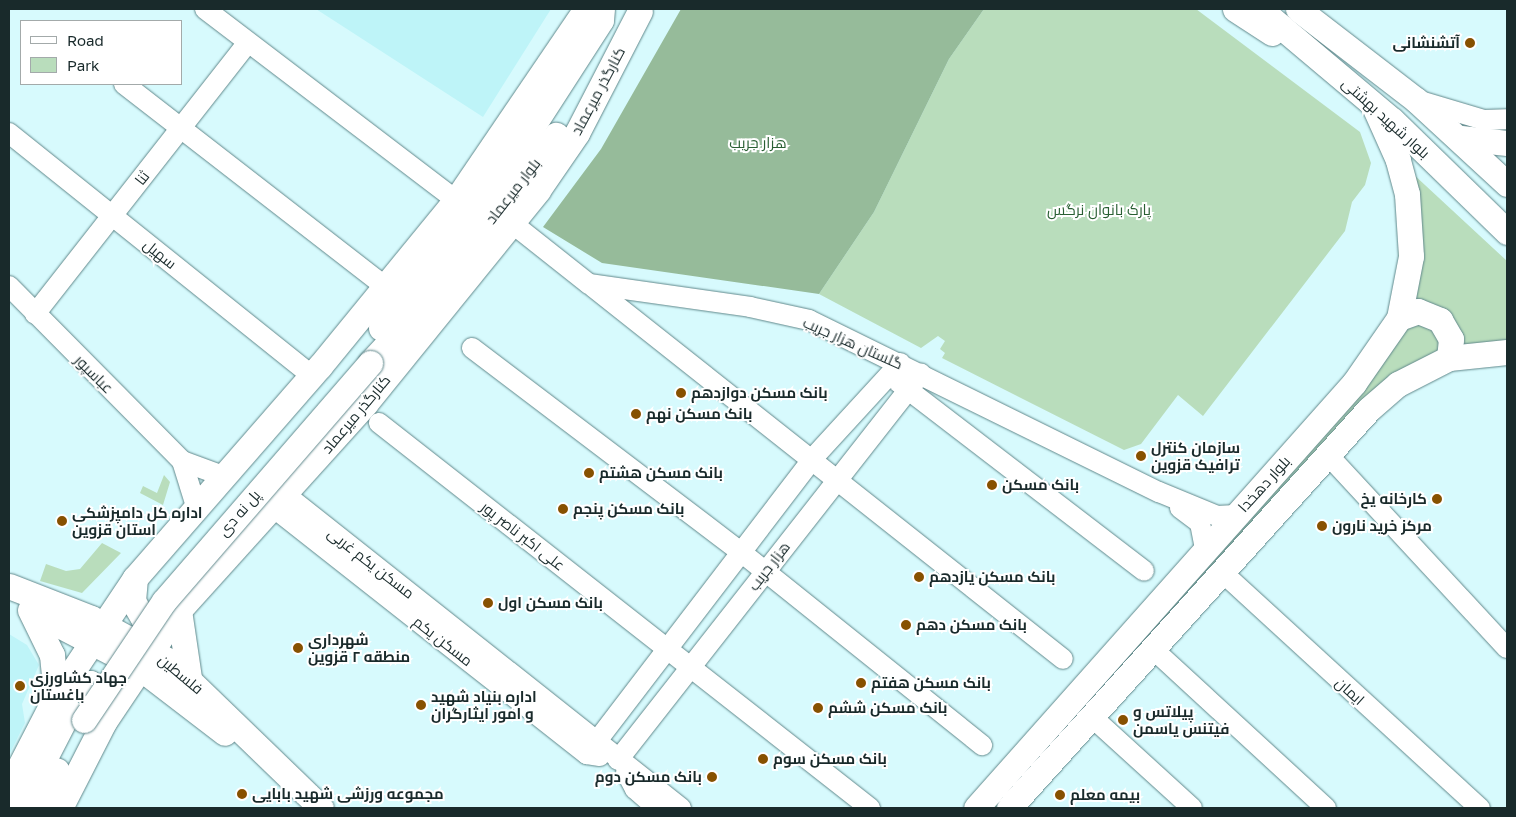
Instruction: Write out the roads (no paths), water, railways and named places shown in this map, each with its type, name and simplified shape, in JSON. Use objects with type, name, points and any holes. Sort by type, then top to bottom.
[{"type":"main road","name":"کنارگذر میرعماد","points":[[60,808],[78,712],[97,633],[136,578],[196,506],[312,376],[456,200],[586,9]]},
{"type":"main road","name":"بلوار میرعماد","points":[[362,361],[485,200],[601,20],[602,9]]},
{"type":"main road","points":[[1235,9],[1348,83]]},
{"type":"main road","name":"بلوار شهید بهشتی","points":[[1260,9],[1374,106],[1507,232]]},
{"type":"main road","name":"کنارگذر میرعماد","points":[[9,787],[78,712],[144,658],[179,610],[280,501],[512,223],[577,133],[641,10]]},
{"type":"main road","name":"بلوار میرعماد","points":[[362,361],[505,202],[593,84],[641,10]]},
{"type":"main road","name":"بلوار شهید بهشتی","points":[[1307,10],[1461,138],[1507,184]]},
{"type":"main road","name":"بلوار دهخدا","points":[[976,808],[1354,383],[1399,318],[1411,256],[1407,194],[1398,160],[1374,106]]},
{"type":"main road","points":[[1461,138],[1507,143]]},
{"type":"main road","points":[[1399,318],[1422,312],[1440,320],[1451,339],[1449,358]]},
{"type":"main road","name":"بلوار دهخدا","points":[[1020,804],[1092,717],[1222,572],[1328,455],[1398,384],[1449,358],[1507,352]]},
{"type":"main road","name":"پل نه دی","points":[[78,712],[164,601],[362,361]]},
{"type":"main road","points":[[136,578],[134,600],[144,618],[155,620],[179,610],[189,678]]},
{"type":"main road","points":[[62,608],[102,600],[136,578]]},
{"type":"main road","name":"فلسطین","points":[[9,586],[62,608],[97,633],[144,658],[189,678],[321,808]]},
{"type":"main road","points":[[19,606],[52,655],[78,712],[38,808]]},
{"type":"main road","name":"فلسطین","points":[[19,606],[97,633]]},
{"type":"main road","name":"فلسطین","points":[[144,658],[303,808]]},
{"type":"main road","points":[[19,808],[78,712]]},
{"type":"street","points":[[205,9],[456,200]]},
{"type":"street","name":"ثنا","points":[[35,314],[248,42]]},
{"type":"street","points":[[125,85],[386,287]]},
{"type":"street","points":[[1416,100],[1484,120],[1507,119]]},
{"type":"street","name":"سهیل","points":[[9,133],[312,376]]},
{"type":"street","points":[[512,223],[813,458],[837,480],[1062,659]]},
{"type":"street","name":"گلستان هزار جریب","points":[[589,284],[750,307],[809,320],[895,369],[921,374],[1159,492]]},
{"type":"street","name":"عباسپور","points":[[9,286],[182,461]]},
{"type":"street","points":[[472,348],[741,552],[764,574],[982,745]]},
{"type":"street","points":[[895,369],[908,390],[1144,570]]},
{"type":"street","name":"هزار جریب","points":[[592,747],[813,458],[895,369]]},
{"type":"street","name":"هزار جریب","points":[[618,760],[921,374]]},
{"type":"street","name":"علی اکبر ناصر پور","points":[[379,423],[667,648],[689,668],[870,808]]},
{"type":"street","points":[[1328,455],[1507,648]]},
{"type":"street","points":[[182,461],[223,476]]},
{"type":"street","points":[[182,461],[196,506]]},
{"type":"street","points":[[1159,492],[1217,516],[1236,515]]},
{"type":"street","points":[[1159,492],[1200,523],[1205,549]]},
{"type":"street","name":"مسکن یکم غربی","points":[[280,501],[592,747]]},
{"type":"street","name":"ایمان","points":[[1222,572],[1480,808]]},
{"type":"street","points":[[1153,649],[1326,808]]},
{"type":"street","points":[[1092,717],[1192,808]]},
{"type":"street","points":[[592,747],[618,760],[681,808]]},
{"type":"street","points":[[618,760],[635,789],[657,808]]},
{"type":"place","name":"آتشنشانی","points":[[1470,43]]},
{"type":"place","name":"بانک مسکن دوازدهم","points":[[681,393]]},
{"type":"place","name":"بانک مسکن نهم","points":[[636,414]]},
{"type":"place","name":"سازمان کنترل ترافیک قزوین","points":[[1141,456]]},
{"type":"place","name":"بانک مسکن هشتم","points":[[589,473]]},
{"type":"place","name":"بانک مسکن","points":[[992,485]]},
{"type":"place","name":"کارخانه یخ","points":[[1437,499]]},
{"type":"place","name":"بانک مسکن پنجم","points":[[563,509]]},
{"type":"place","name":"اداره کل دامپزشکی استان قزوین","points":[[62,521]]},
{"type":"place","name":"مرکز خرید نارون","points":[[1322,526]]},
{"type":"place","name":"بانک مسکن یازدهم","points":[[919,577]]},
{"type":"place","name":"بانک مسکن اول","points":[[488,603]]},
{"type":"place","name":"بانک مسکن دهم","points":[[906,625]]},
{"type":"place","name":"شهرداری منطقه ۲ قزوین","points":[[298,648]]},
{"type":"place","name":"بانک مسکن هفتم","points":[[861,683]]},
{"type":"place","name":"جهاد کشاورزی باغستان","points":[[20,686]]},
{"type":"place","name":"اداره بنیاد شهید و امور ایثارگران","points":[[421,705]]},
{"type":"place","name":"بانک مسکن ششم","points":[[818,708]]},
{"type":"place","name":"پیلاتس و فیتنس یاسمن","points":[[1123,720]]},
{"type":"place","name":"بانک مسکن سوم","points":[[763,759]]},
{"type":"place","name":"بانک مسکن دوم","points":[[712,777]]},
{"type":"place","name":"مجموعه ورزشی شهید بابایی","points":[[242,794]]},
{"type":"place","name":"بیمه معلم","points":[[1060,795]]},
{"type":"park label","name":"پارک بانوان نرگس","points":[[1099,210]]}]
